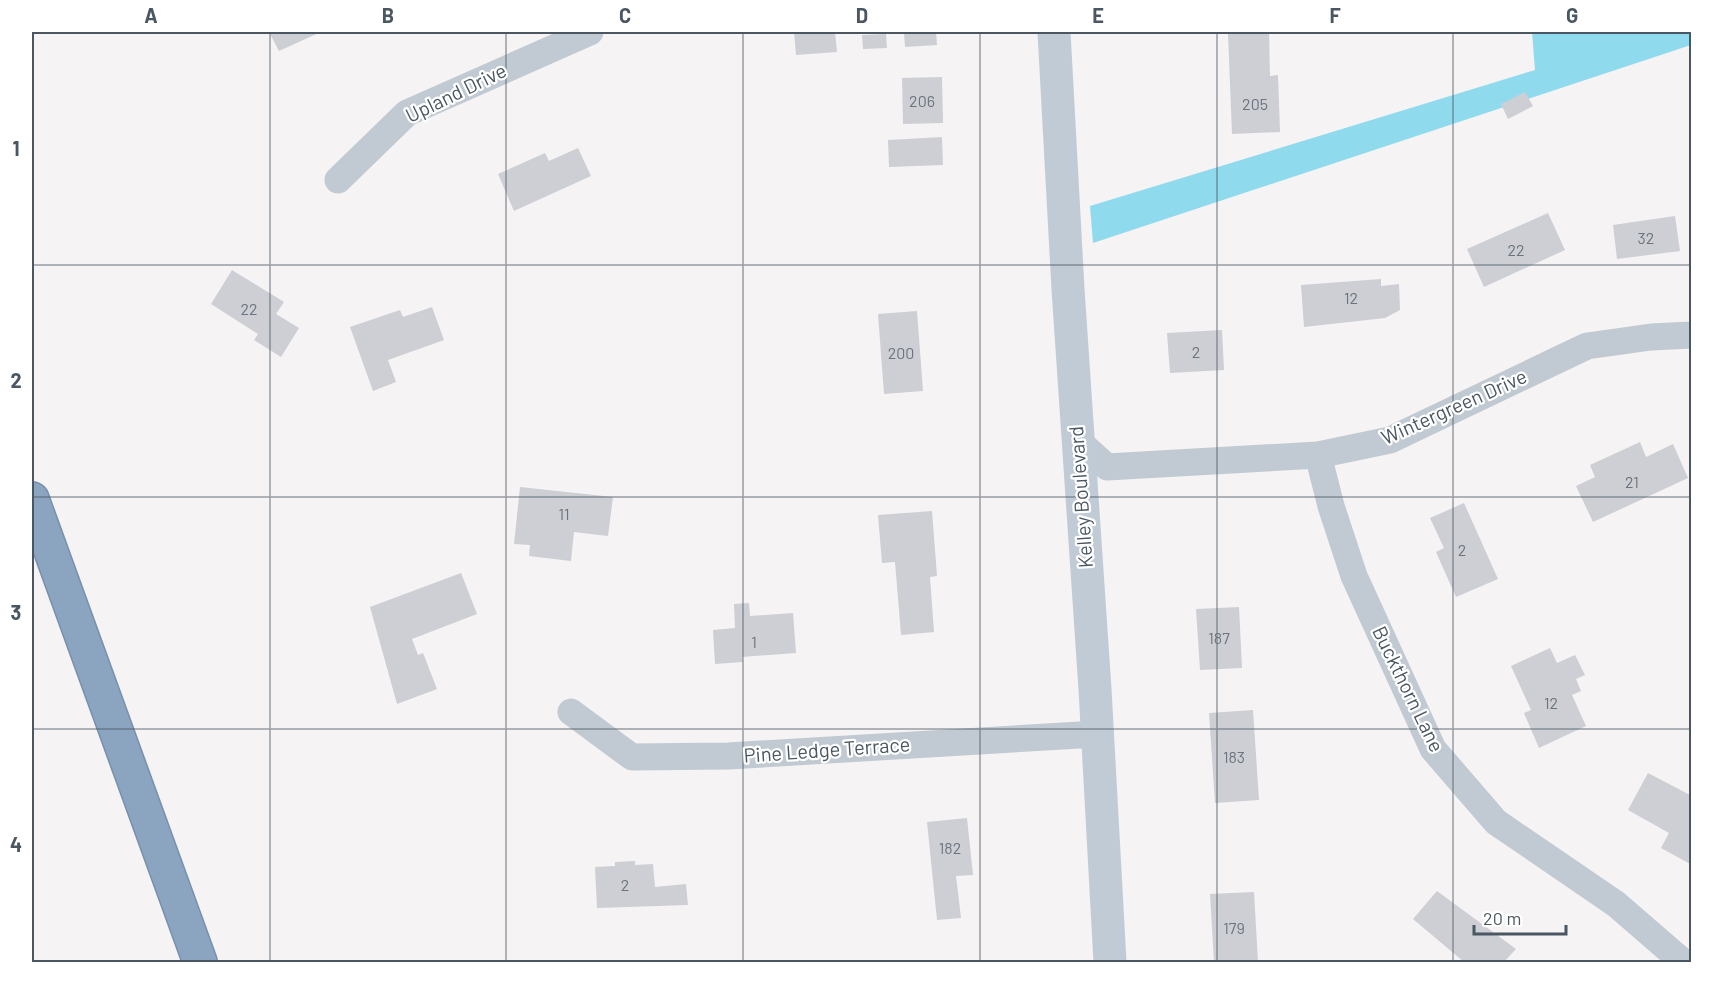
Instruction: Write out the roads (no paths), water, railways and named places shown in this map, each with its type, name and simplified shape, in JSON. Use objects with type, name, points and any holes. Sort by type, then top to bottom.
[{"type":"highway","points":[[32,499],[200,963]]},
{"type":"main road","name":"Kelley Boulevard","points":[[1054,32],[1110,963]]},
{"type":"street","name":"Upland Drive","points":[[338,180],[407,113],[590,32]]},
{"type":"street","name":"Wintergreen Drive","points":[[1078,441],[1107,467],[1318,455],[1390,440],[1587,346],[1692,335]]},
{"type":"street","name":"Buckthorn Lane","points":[[1318,455],[1331,506],[1354,576],[1434,749],[1496,822],[1616,904],[1683,963]]},
{"type":"street","name":"Pine Ledge Terrace","points":[[572,712],[632,757],[728,756],[1097,734]]},
{"type":"water","points":[[1532,32],[1691,32],[1691,45],[1093,243],[1090,206],[1535,70]]}]
